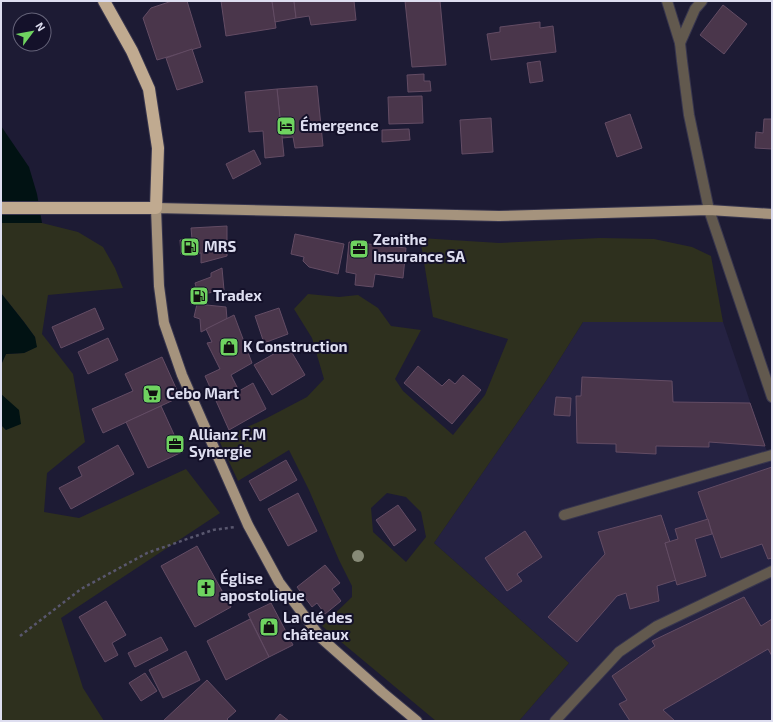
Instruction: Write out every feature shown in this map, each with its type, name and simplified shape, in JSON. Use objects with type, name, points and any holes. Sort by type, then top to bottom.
[{"type":"highway","points":[[1,208],[156,208],[158,148],[149,89],[132,51],[104,1]]},
{"type":"main road","points":[[417,721],[321,638],[279,582],[248,525],[182,375],[164,323],[159,286],[156,208],[499,216],[709,210],[772,214]]},
{"type":"street","points":[[667,1],[680,43],[689,115],[709,210],[772,397]]},
{"type":"street","points":[[680,43],[695,9],[702,1]]},
{"type":"street","points":[[564,515],[772,455]]},
{"type":"street","points":[[556,721],[619,652],[657,626],[772,571]]},
{"type":"path","points":[[20,636],[81,589],[147,553],[213,530],[248,525]]},
{"type":"shaded area","points":[[1,126],[29,167],[37,194],[42,223],[1,223]]},
{"type":"shaded area","points":[[1,293],[35,337],[37,347],[24,353],[6,354],[1,365]]},
{"type":"shaded area","points":[[583,322],[723,322],[772,464],[772,721],[519,721],[569,663],[434,543],[546,381]]},
{"type":"shaded area","points":[[1,394],[19,410],[21,424],[6,430],[1,425]]},
{"type":"green space","points":[[1,223],[42,223],[78,232],[103,247],[115,268],[123,288],[48,295],[42,334],[73,374],[85,442],[47,473],[44,512],[79,518],[186,469],[220,513],[61,618],[83,688],[104,721],[1,721],[1,425],[6,430],[6,399],[1,394],[1,365],[6,354],[24,353],[36,347],[35,337],[1,293]]},
{"type":"green space","points":[[420,238],[499,243],[600,238],[654,239],[692,247],[711,256],[723,322],[583,322],[546,381],[434,543],[569,663],[519,721],[436,721],[322,626],[352,597],[352,586],[339,560],[309,490],[289,450],[238,481],[219,440],[267,418],[307,397],[324,379],[312,338],[294,309],[308,294],[339,297],[358,295],[378,308],[391,326],[421,330],[395,379],[403,391],[453,435],[485,395],[508,339],[433,317]],"holes":[[[387,493],[406,497],[421,512],[426,537],[406,562],[373,532],[371,508]]]},
{"type":"building","points":[[172,1],[187,1],[201,47],[157,60],[143,18],[151,8]]},
{"type":"building","points":[[221,1],[272,1],[276,28],[226,36]]},
{"type":"building","points":[[272,1],[294,1],[296,18],[275,22]]},
{"type":"building","points":[[294,1],[354,1],[356,20],[311,25],[309,16],[296,18]]},
{"type":"building","points":[[405,1],[440,1],[446,65],[412,67]]},
{"type":"building","points":[[723,5],[747,24],[724,54],[700,35]]},
{"type":"building","points":[[540,22],[540,28],[553,26],[556,52],[491,60],[487,34],[500,32],[500,27]]},
{"type":"building","points":[[192,49],[203,82],[177,90],[166,58]]},
{"type":"building","points":[[540,61],[543,81],[530,83],[527,63]]},
{"type":"building","points":[[424,74],[424,81],[430,81],[431,91],[408,92],[407,75]]},
{"type":"building","points":[[317,86],[323,146],[295,148],[293,137],[282,138],[277,89]]},
{"type":"building","points":[[277,89],[284,156],[265,158],[263,131],[249,132],[245,92]]},
{"type":"building","points":[[422,96],[423,123],[389,124],[388,97]]},
{"type":"building","points":[[630,114],[642,148],[617,157],[605,123]]},
{"type":"building","points":[[491,118],[493,152],[462,154],[460,120]]},
{"type":"building","points":[[764,119],[772,119],[772,149],[755,148],[756,132],[763,133]]},
{"type":"building","points":[[409,129],[410,140],[382,142],[382,130]]},
{"type":"building","points":[[254,150],[261,164],[233,179],[226,164]]},
{"type":"building","points":[[227,226],[227,256],[201,263],[201,253],[181,254],[180,240],[192,239],[191,228]]},
{"type":"building","points":[[295,234],[344,244],[338,274],[309,267],[303,261],[304,257],[291,254]]},
{"type":"building","points":[[349,242],[406,248],[403,278],[375,274],[373,287],[355,285],[356,274],[346,272]]},
{"type":"building","points":[[222,268],[224,290],[198,295],[195,283],[211,277],[211,273]]},
{"type":"building","points":[[197,304],[226,307],[227,319],[201,332],[200,319],[194,317]]},
{"type":"building","points":[[95,308],[104,329],[61,348],[52,327]]},
{"type":"building","points":[[279,308],[288,334],[264,343],[255,316]]},
{"type":"building","points":[[234,315],[252,363],[231,375],[239,391],[253,383],[266,409],[229,430],[205,376],[220,369],[207,343],[212,342],[206,329]]},
{"type":"building","points":[[108,338],[118,360],[88,374],[78,352]]},
{"type":"building","points":[[288,346],[305,375],[272,395],[254,365]]},
{"type":"building","name":"Cebo Mart","points":[[162,357],[180,397],[103,433],[92,409],[133,391],[125,374]]},
{"type":"building","points":[[418,366],[442,386],[449,379],[455,384],[463,375],[481,390],[452,424],[404,383]]},
{"type":"building","points":[[582,377],[672,381],[673,402],[750,403],[765,446],[709,442],[709,447],[656,446],[656,454],[616,452],[616,444],[577,443],[576,396],[581,396]]},
{"type":"building","points":[[556,397],[571,398],[570,416],[554,415]]},
{"type":"building","points":[[161,406],[182,452],[148,468],[126,422]]},
{"type":"building","points":[[118,445],[134,474],[71,509],[59,488],[82,476],[78,467]]},
{"type":"building","points":[[286,460],[297,480],[260,501],[249,481]]},
{"type":"building","points":[[772,467],[772,558],[768,559],[762,544],[721,558],[698,492]]},
{"type":"building","points":[[298,493],[317,531],[288,546],[268,509]]},
{"type":"building","points":[[398,505],[416,530],[394,546],[376,520]]},
{"type":"building","points":[[661,515],[670,542],[665,543],[676,580],[657,586],[659,601],[630,609],[626,593],[617,596],[577,642],[548,617],[605,554],[598,532]]},
{"type":"building","points":[[708,519],[712,534],[695,539],[706,576],[677,585],[665,543],[678,539],[675,529]]},
{"type":"building","points":[[525,531],[542,557],[517,574],[522,581],[507,591],[485,558]]},
{"type":"building","points":[[197,546],[231,607],[195,627],[161,566]]},
{"type":"building","points":[[325,565],[340,583],[332,589],[341,601],[325,614],[317,603],[312,607],[297,587]]},
{"type":"building","points":[[744,597],[761,626],[772,619],[772,656],[768,649],[663,710],[675,721],[630,721],[619,704],[627,700],[612,676],[655,646],[652,641]]},
{"type":"building","points":[[106,601],[126,635],[112,643],[118,655],[105,662],[79,617]]},
{"type":"building","points":[[271,603],[293,645],[269,657],[248,614]]},
{"type":"building","points":[[250,619],[269,657],[226,680],[207,641]]},
{"type":"building","points":[[161,637],[168,650],[135,667],[128,653]]},
{"type":"building","points":[[186,651],[200,680],[163,698],[149,670]]},
{"type":"building","points":[[145,673],[157,691],[141,701],[129,683]]},
{"type":"building","points":[[207,680],[236,711],[227,719],[229,721],[163,721]]},
{"type":"building","points":[[280,714],[289,721],[274,721]]},
{"type":"place","name":"Émergence","points":[[286,126]]},
{"type":"place","name":"MRS","points":[[190,247]]},
{"type":"place","name":"Zenithe Insurance SA","points":[[359,249]]},
{"type":"place","name":"Tradex","points":[[199,296]]},
{"type":"place","name":"K Construction","points":[[229,347]]},
{"type":"place","name":"Cebo Mart","points":[[152,394]]},
{"type":"place","name":"Allianz F.M Synergie","points":[[175,444]]},
{"type":"place","name":"Église apostolique","points":[[206,588]]},
{"type":"place","name":"La clé des châteaux","points":[[269,627]]}]
